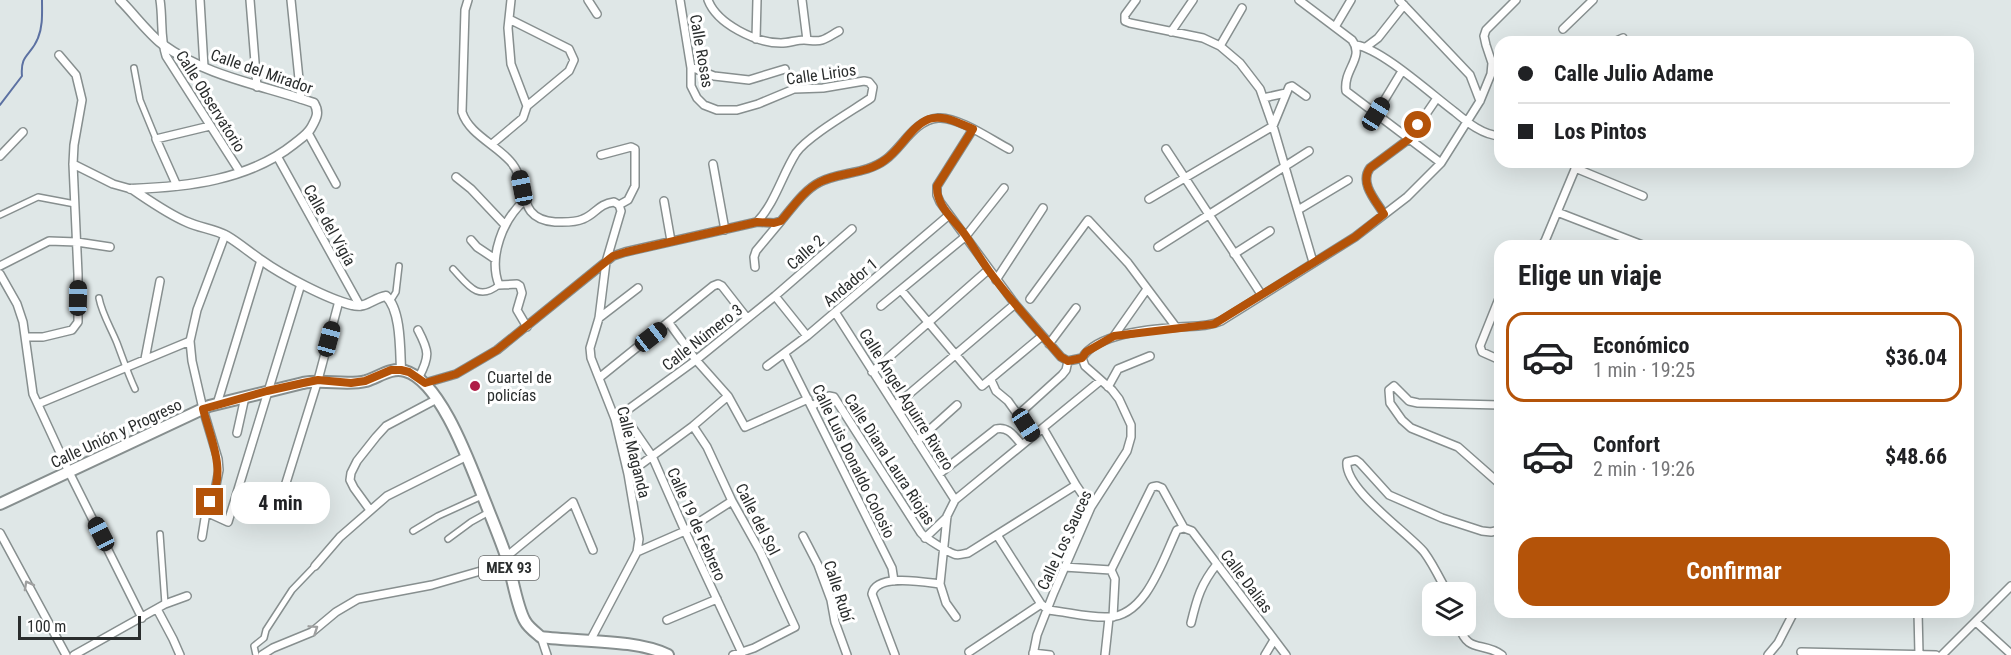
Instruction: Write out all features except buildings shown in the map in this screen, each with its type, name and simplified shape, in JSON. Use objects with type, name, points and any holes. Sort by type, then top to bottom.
[{"type":"main road","name":"Calle Unión y Progreso","points":[[0,504],[217,404],[318,380],[351,383],[365,381],[391,370],[401,370]]},
{"type":"main road","points":[[401,370],[422,380]]},
{"type":"main road","name":"MEX 93","points":[[422,380],[448,416],[467,456],[506,557],[524,620],[541,637]]},
{"type":"main road","points":[[541,637],[623,644],[661,651],[668,655]]},
{"type":"street","name":"Calle del Mirador","points":[[120,0],[162,43],[204,67],[257,87],[314,103],[317,117],[308,133]]},
{"type":"street","points":[[160,0],[162,43]]},
{"type":"street","points":[[200,0],[204,67]]},
{"type":"street","points":[[250,0],[257,87]]},
{"type":"street","points":[[291,0],[301,99]]},
{"type":"street","points":[[468,0],[465,9],[462,112],[469,126],[515,166],[520,175],[525,200],[531,214],[554,222],[568,222],[583,219],[605,203],[614,202],[619,205],[628,200],[635,186],[635,149],[631,147],[601,155]]},
{"type":"street","points":[[511,0],[509,45],[512,64],[527,106]]},
{"type":"street","points":[[588,0],[597,14]]},
{"type":"street","name":"Calle Rosas","points":[[680,0],[691,67],[691,86],[697,98],[704,105],[717,110],[737,110]]},
{"type":"street","points":[[708,0],[720,17],[740,32],[756,39],[757,0]]},
{"type":"street","points":[[802,0],[807,40]]},
{"type":"street","points":[[1136,0],[1125,15],[1125,21],[1203,38],[1220,46],[1240,63],[1260,89],[1313,262]]},
{"type":"street","points":[[1171,32],[1194,0]]},
{"type":"street","points":[[1299,0],[1356,45],[1358,52],[1345,82],[1346,91],[1441,163]]},
{"type":"street","points":[[1335,27],[1351,0]]},
{"type":"street","points":[[973,129],[937,186],[937,195],[988,270],[1048,344],[1068,361],[1082,358],[1086,352],[1114,336],[1214,324],[1355,237],[1407,197],[1441,163],[1480,102],[1491,74],[1491,56],[1484,36],[1486,30],[1516,0]]},
{"type":"street","points":[[1563,29],[1593,0]]},
{"type":"street","points":[[1366,47],[1378,38],[1402,3],[1470,75],[1480,102]]},
{"type":"street","points":[[1220,46],[1242,8]]},
{"type":"street","points":[[492,144],[523,118],[527,106],[569,71],[574,60],[569,49],[509,19]]},
{"type":"street","name":"Calle Lirios","points":[[756,39],[780,43],[821,41],[838,31]]},
{"type":"street","name":"Calle Observatorio","points":[[162,43],[166,56],[240,172]]},
{"type":"street","points":[[1356,45],[1366,47],[1402,71],[1468,123],[1494,135]]},
{"type":"street","points":[[26,338],[43,337],[72,330],[78,322],[73,164],[82,100],[76,75],[59,55]]},
{"type":"street","points":[[691,67],[714,76],[749,80],[785,69]]},
{"type":"street","points":[[134,68],[140,100],[177,186]]},
{"type":"street","points":[[1376,114],[1402,71]]},
{"type":"street","name":"Calle Lirios","points":[[737,110],[794,89],[823,88],[864,81],[869,82],[873,87],[871,98],[808,140],[797,152],[765,213],[757,222]]},
{"type":"street","points":[[1149,199],[1273,126],[1289,87],[1292,86],[1306,96]]},
{"type":"street","points":[[1263,99],[1287,93]]},
{"type":"street","points":[[1384,214],[1365,182],[1365,174],[1409,139],[1437,99]]},
{"type":"street","points":[[755,267],[756,251],[808,191],[819,182],[863,170],[885,160],[921,124],[936,118],[943,118],[973,129],[1009,149]]},
{"type":"street","points":[[156,139],[210,126]]},
{"type":"street","points":[[0,156],[23,132]]},
{"type":"street","points":[[131,189],[200,183],[240,172],[277,156],[308,133],[336,184]]},
{"type":"street","points":[[1166,149],[1262,294]]},
{"type":"street","points":[[1158,247],[1309,151]]},
{"type":"street","name":"Calle del Vigía","points":[[277,156],[360,306]]},
{"type":"street","points":[[73,164],[113,184],[131,189],[188,222],[225,235],[302,284],[339,301],[360,306],[381,297],[389,298],[396,292],[399,266]]},
{"type":"street","points":[[713,164],[725,230]]},
{"type":"street","points":[[1545,240],[1575,168]]},
{"type":"street","points":[[1582,168],[1643,196]]},
{"type":"street","points":[[456,177],[471,189],[505,225]]},
{"type":"street","points":[[1298,210],[1348,180]]},
{"type":"street","points":[[881,306],[966,236],[1004,188]]},
{"type":"street","points":[[0,215],[38,197],[75,204]]},
{"type":"street","points":[[499,285],[495,259],[505,225],[517,207],[525,200]]},
{"type":"street","points":[[664,201],[671,241]]},
{"type":"street","name":"Calle Maganda","points":[[590,641],[637,552],[639,539],[628,474],[615,420],[591,358],[590,348],[599,318],[606,262],[614,230],[620,220],[619,205]]},
{"type":"street","points":[[996,280],[1043,208]]},
{"type":"street","points":[[1557,212],[1629,240]]},
{"type":"street","name":"Andador 1","points":[[767,366],[807,336],[949,215]]},
{"type":"street","points":[[1030,299],[1088,220],[1128,263],[1176,327]]},
{"type":"street","points":[[418,330],[428,349],[422,380],[456,374],[497,350],[613,256],[757,222],[781,221]]},
{"type":"street","name":"Calle 2","points":[[775,296],[852,229]]},
{"type":"street","points":[[1234,254],[1270,231]]},
{"type":"street","points":[[202,537],[206,512],[214,495],[219,470],[192,361],[190,341],[201,299],[225,235]]},
{"type":"street","points":[[471,240],[495,259]]},
{"type":"street","points":[[0,266],[50,241],[110,247]]},
{"type":"street","points":[[217,404],[261,260]]},
{"type":"street","points":[[453,269],[472,289],[483,293],[492,291],[499,285],[518,284],[522,293],[517,310],[527,327]]},
{"type":"street","points":[[872,372],[988,270]]},
{"type":"street","points":[[0,274],[17,304],[26,338],[33,394],[142,618]]},
{"type":"street","points":[[145,359],[160,281]]},
{"type":"street","points":[[206,512],[228,522],[302,284]]},
{"type":"street","points":[[599,378],[718,284],[747,318]]},
{"type":"street","points":[[599,318],[638,288]]},
{"type":"street","points":[[1114,336],[1147,289]]},
{"type":"street","points":[[901,290],[982,386],[1042,336]]},
{"type":"street","points":[[775,296],[807,336]]},
{"type":"street","name":"Calle Número 3","points":[[615,420],[696,360],[775,296]]},
{"type":"street","points":[[99,298],[135,389]]},
{"type":"street","points":[[389,298],[397,315],[401,370]]},
{"type":"street","points":[[276,515],[318,380],[339,301]]},
{"type":"street","points":[[895,406],[1015,304]]},
{"type":"street","points":[[1048,344],[1076,308]]},
{"type":"street","points":[[1494,311],[1480,346],[1482,352],[1494,357]]},
{"type":"street","name":"Calle Ángel Aguirre Rivero","points":[[835,312],[955,500]]},
{"type":"street","points":[[628,474],[693,426],[728,396],[696,360],[669,323]]},
{"type":"street","points":[[38,404],[190,341]]},
{"type":"street","name":"Calle Luis Donaldo Colosio","points":[[785,354],[892,568],[894,581]]},
{"type":"street","points":[[1108,387],[1118,369],[1150,356]]},
{"type":"street","name":"Calle Los Sauces","points":[[1033,654],[1037,635],[1091,507],[1127,451],[1131,437],[1131,425],[1119,399],[1085,366],[1082,358]]},
{"type":"street","points":[[1019,414],[1062,375],[1068,361]]},
{"type":"street","points":[[991,380],[996,391],[1019,414],[1033,436]]},
{"type":"street","points":[[925,538],[947,516],[955,500],[1100,381]]},
{"type":"street","points":[[1494,406],[1418,403],[1408,401],[1394,386],[1389,390],[1388,397],[1402,420],[1411,428],[1458,447],[1494,479]]},
{"type":"street","name":"Calle Diana Laura Riojas","points":[[728,396],[746,427],[810,402],[829,396],[834,397],[925,538],[945,548]]},
{"type":"street","points":[[237,432],[245,397]]},
{"type":"street","points":[[370,510],[350,480],[357,461],[386,426],[437,399]]},
{"type":"street","points":[[917,441],[957,405]]},
{"type":"street","name":"Calle 19 de Febrero","points":[[615,420],[632,427],[652,456],[684,531],[742,652]]},
{"type":"street","name":"Calle del Sol","points":[[693,426],[707,447],[732,501],[760,551],[795,627],[756,652]]},
{"type":"street","points":[[1043,428],[1091,507]]},
{"type":"street","points":[[939,474],[996,429],[1008,430],[1022,445]]},
{"type":"street","points":[[256,655],[254,645],[264,638],[266,630],[292,590],[340,537],[387,496],[467,456]]},
{"type":"street","points":[[1441,582],[1424,553],[1395,524],[1379,513],[1355,483],[1350,476],[1347,462],[1356,460],[1360,463],[1389,495],[1442,518],[1482,531],[1494,531]]},
{"type":"street","points":[[945,548],[952,554],[968,553],[1076,485]]},
{"type":"street","name":"Calle Dalias","points":[[1111,570],[1152,487],[1162,488],[1184,528],[1192,531],[1286,655]]},
{"type":"street","points":[[414,531],[438,516],[482,496]]},
{"type":"street","points":[[637,552],[684,531],[732,501]]},
{"type":"street","points":[[262,655],[312,632],[336,612],[358,599],[432,585],[484,570],[506,557],[573,502],[593,550]]},
{"type":"street","points":[[448,539],[489,512]]},
{"type":"street","points":[[947,516],[940,584],[946,603],[956,617]]},
{"type":"street","points":[[997,535],[1041,604],[1048,610],[1111,617],[1123,614],[1144,599],[1177,530],[1184,528]]},
{"type":"street","points":[[0,534],[66,655]]},
{"type":"street","points":[[160,534],[165,604]]},
{"type":"street","name":"Calle Rubí","points":[[803,536],[818,565],[831,600],[835,622],[847,655]]},
{"type":"street","points":[[1191,622],[1199,592],[1217,564]]},
{"type":"street","points":[[1064,567],[1111,570],[1115,579],[1105,655]]},
{"type":"street","points":[[895,655],[872,594],[873,589],[877,585],[894,581],[940,584]]},
{"type":"street","points":[[1942,655],[2011,586]]},
{"type":"street","points":[[74,655],[165,604],[187,596]]},
{"type":"street","points":[[667,620],[717,599]]},
{"type":"street","points":[[969,652],[1041,604]]},
{"type":"street","points":[[157,609],[180,655]]},
{"type":"street","points":[[1768,655],[1779,643],[1791,618]]},
{"type":"street","points":[[1918,618],[1919,654]]},
{"type":"street","points":[[1976,622],[2011,654]]},
{"type":"street","points":[[1463,636],[1471,644],[1502,655]]},
{"type":"street","points":[[541,637],[547,655]]},
{"type":"street","points":[[1264,655],[1274,640]]},
{"type":"street","points":[[733,655],[742,652],[756,652]]},
{"type":"street","points":[[1801,652],[1935,655]]},
{"type":"street","points":[[1033,654],[1050,655]]},
{"type":"waterway","points":[[0,105],[22,76],[24,59],[38,38],[42,0]]},
{"type":"place","name":"Cuartel de policías","points":[[475,386]]},
{"type":"route","points":[[210,502],[214,495],[219,470],[218,459],[203,409],[267,391],[318,380],[351,383],[365,381],[391,370],[401,370],[419,377],[425,383],[456,374],[497,350],[613,256],[757,222],[781,221],[819,182],[875,166],[885,160],[929,119],[943,118],[973,129],[937,186],[937,195],[988,270],[1061,357],[1068,361],[1082,358],[1086,352],[1114,336],[1176,327],[1208,326],[1221,321],[1355,237],[1384,214],[1365,182],[1365,174],[1409,139],[1418,125]]}]
